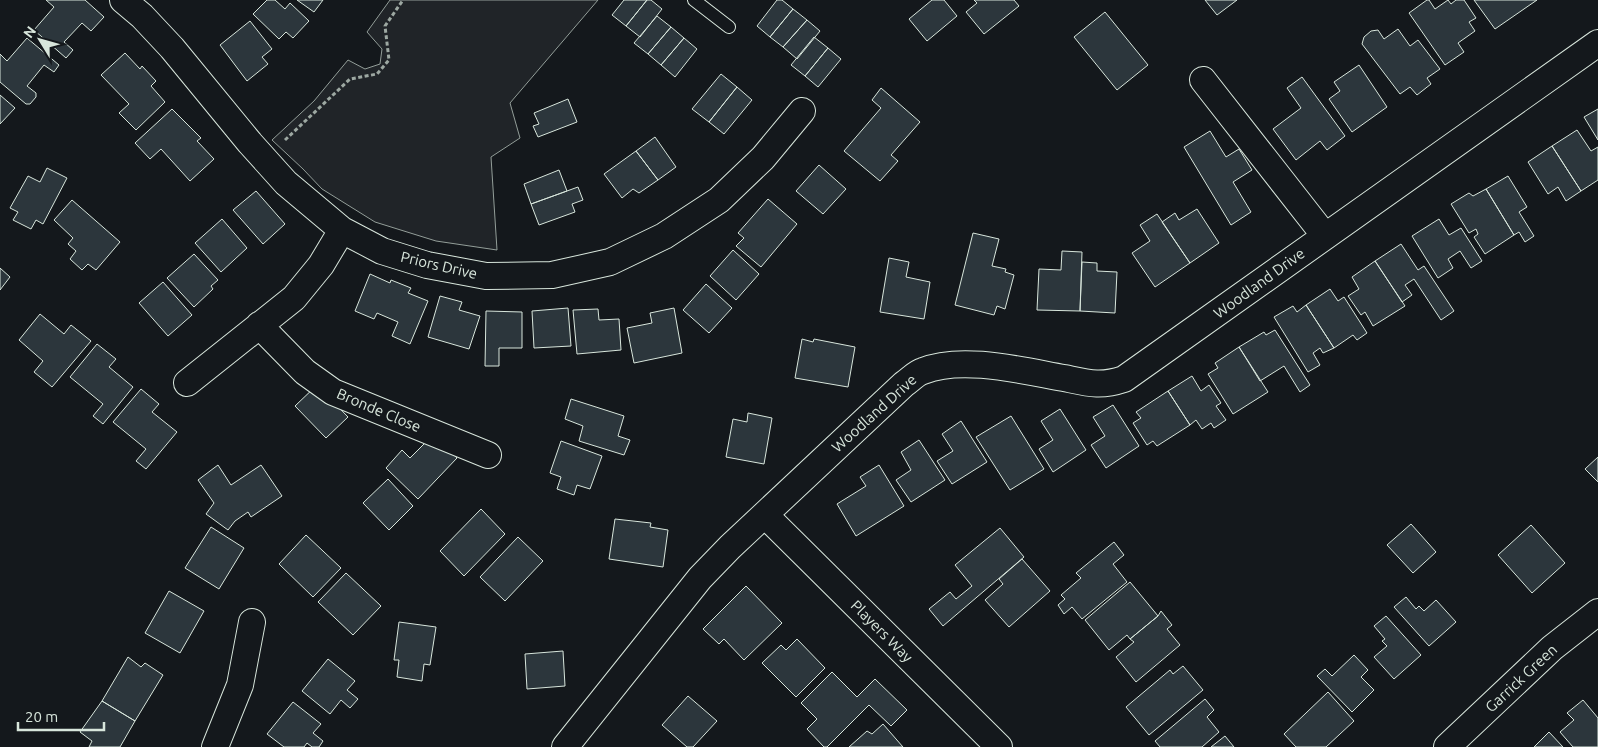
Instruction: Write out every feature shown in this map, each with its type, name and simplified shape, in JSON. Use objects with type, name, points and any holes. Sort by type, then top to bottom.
[{"type":"street","name":"Priors Drive","points":[[123,0],[142,16],[172,48],[286,183],[342,230],[382,251],[427,265],[486,276],[552,275],[610,262],[664,236],[719,200],[763,158],[802,111]]},
{"type":"street","name":"Woodland Drive","points":[[565,747],[700,578],[730,547],[904,384],[922,371],[947,366],[990,364],[1087,382],[1107,384],[1124,379],[1598,43]]},
{"type":"street","points":[[1203,80],[1325,236]]},
{"type":"street","points":[[188,383],[294,298],[321,265],[342,230]]},
{"type":"street","name":"Bronde Close","points":[[259,326],[305,372],[333,392],[488,455]]},
{"type":"street","name":"Players Way","points":[[765,515],[999,747]]},
{"type":"street","name":"Garrick Green","points":[[1447,747],[1552,648],[1598,612]]},
{"type":"street","points":[[215,747],[240,685],[252,622]]},
{"type":"lane","points":[[694,0],[729,27]]},
{"type":"path","points":[[265,160],[350,78],[377,74],[389,60],[384,26],[403,0]]},
{"type":"shaded area","points":[[390,0],[598,0],[510,103],[520,138],[491,157],[497,250],[436,241],[375,222],[322,189],[272,140],[314,101],[348,60],[365,69],[380,64],[382,49],[367,32]]},
{"type":"building","points":[[46,0],[85,0],[104,17],[91,31],[82,23],[64,42],[73,50],[66,58],[34,30],[54,7]]},
{"type":"building","points":[[267,0],[275,0],[285,9],[290,3],[309,21],[293,38],[286,32],[279,39],[253,14]]},
{"type":"building","points":[[297,0],[323,0],[314,12]]},
{"type":"building","points":[[624,0],[647,0],[626,26],[612,15]]},
{"type":"building","points":[[647,0],[651,0],[662,9],[640,37],[626,26]]},
{"type":"building","points":[[777,0],[782,0],[793,9],[770,37],[757,26]]},
{"type":"building","points":[[932,0],[944,0],[957,16],[927,41],[909,19]]},
{"type":"building","points":[[974,0],[1014,0],[1019,6],[984,34],[966,12],[977,3]]},
{"type":"building","points":[[1205,0],[1237,0],[1217,15]]},
{"type":"building","points":[[1427,0],[1435,9],[1448,0],[1451,4],[1456,0],[1464,0],[1476,18],[1469,22],[1475,31],[1458,43],[1464,52],[1445,65],[1409,13]]},
{"type":"building","points":[[1474,0],[1537,0],[1495,29]]},
{"type":"building","points":[[793,9],[807,20],[783,47],[770,37]]},
{"type":"building","points":[[1105,12],[1148,65],[1117,90],[1074,37]]},
{"type":"building","points":[[657,16],[671,27],[648,54],[634,43]]},
{"type":"building","points":[[807,20],[820,31],[797,59],[783,47]]},
{"type":"building","points":[[250,21],[272,49],[262,57],[268,64],[247,81],[220,45]]},
{"type":"building","points":[[671,27],[684,38],[661,65],[648,54]]},
{"type":"building","points":[[1398,29],[1410,46],[1418,40],[1440,69],[1427,78],[1431,84],[1417,95],[1410,87],[1400,94],[1362,44],[1364,37],[1371,31],[1378,30],[1384,39]]},
{"type":"building","points":[[814,37],[828,48],[805,76],[791,65]]},
{"type":"building","points":[[27,38],[59,65],[54,72],[44,65],[27,86],[36,93],[36,97],[30,104],[26,104],[0,82],[0,54],[7,61]]},
{"type":"building","points":[[684,38],[697,49],[675,77],[661,65]]},
{"type":"building","points":[[828,48],[841,59],[818,87],[805,76]]},
{"type":"building","points":[[125,53],[140,69],[142,66],[156,81],[151,86],[165,102],[136,130],[119,113],[129,104],[101,75]]},
{"type":"building","points":[[1359,65],[1387,107],[1352,132],[1329,99],[1340,91],[1334,82]]},
{"type":"building","points":[[721,74],[737,87],[709,122],[692,109]]},
{"type":"building","points":[[1302,77],[1345,136],[1327,150],[1320,141],[1296,160],[1273,129],[1301,108],[1287,88]]},
{"type":"building","points":[[737,87],[752,100],[724,134],[709,122]]},
{"type":"building","points":[[881,88],[920,122],[891,155],[898,161],[880,181],[844,151],[881,108],[872,100]]},
{"type":"building","points":[[0,95],[15,108],[0,124]]},
{"type":"building","points":[[568,99],[577,122],[538,137],[533,126],[539,124],[534,113]]},
{"type":"building","points":[[172,109],[201,138],[197,141],[214,159],[190,181],[161,149],[150,159],[135,143]]},
{"type":"building","points":[[1598,109],[1598,140],[1584,117]]},
{"type":"building","points":[[1577,130],[1591,151],[1598,147],[1598,180],[1581,191],[1552,146]]},
{"type":"building","points":[[1210,131],[1226,157],[1239,149],[1252,170],[1233,182],[1251,212],[1231,225],[1184,147]]},
{"type":"building","points":[[655,137],[676,167],[658,180],[636,151]]},
{"type":"building","points":[[1552,146],[1581,191],[1566,201],[1558,187],[1548,194],[1528,162]]},
{"type":"building","points":[[636,151],[658,180],[639,193],[633,189],[622,198],[604,174]]},
{"type":"building","points":[[819,165],[846,189],[823,214],[796,191]]},
{"type":"building","points":[[47,168],[67,178],[43,224],[36,220],[31,229],[13,220],[18,212],[10,208],[28,176],[40,182]]},
{"type":"building","points":[[559,170],[567,191],[531,204],[524,184]]},
{"type":"building","points":[[1508,176],[1527,207],[1519,212],[1534,236],[1525,242],[1519,232],[1514,235],[1486,189]]},
{"type":"building","points":[[578,187],[583,200],[572,204],[575,212],[539,225],[531,204]]},
{"type":"building","points":[[1486,189],[1514,235],[1485,254],[1474,237],[1478,234],[1476,229],[1469,233],[1451,204],[1469,193],[1473,196]]},
{"type":"building","points":[[256,191],[285,224],[263,244],[233,210]]},
{"type":"building","points":[[768,199],[797,224],[761,267],[736,246],[744,238],[738,233]]},
{"type":"building","points":[[72,200],[120,242],[96,270],[88,264],[82,270],[70,259],[76,251],[68,244],[73,238],[54,220]]},
{"type":"building","points":[[1197,209],[1219,243],[1190,263],[1162,222],[1175,213],[1179,220]]},
{"type":"building","points":[[1157,214],[1190,263],[1155,287],[1132,253],[1150,241],[1140,225]]},
{"type":"building","points":[[222,219],[247,248],[221,272],[195,243]]},
{"type":"building","points":[[1439,219],[1449,235],[1461,228],[1482,261],[1471,268],[1460,251],[1448,259],[1453,268],[1438,278],[1412,236]]},
{"type":"building","points":[[973,233],[999,239],[992,266],[1006,269],[1005,272],[1014,275],[1005,309],[997,306],[994,315],[955,305]]},
{"type":"building","points":[[1401,244],[1418,270],[1424,266],[1454,311],[1441,320],[1414,279],[1405,285],[1412,295],[1402,302],[1375,261]]},
{"type":"building","points":[[733,250],[759,274],[736,300],[710,276]]},
{"type":"building","points":[[1062,251],[1082,252],[1080,311],[1037,310],[1039,269],[1061,270]]},
{"type":"building","points":[[194,254],[218,280],[211,286],[213,289],[194,307],[167,278]]},
{"type":"building","points":[[889,258],[909,262],[906,277],[930,282],[924,319],[880,312]]},
{"type":"building","points":[[1375,261],[1405,306],[1373,326],[1365,312],[1361,315],[1348,296],[1359,289],[1352,277]]},
{"type":"building","points":[[1082,262],[1097,263],[1097,271],[1117,272],[1115,313],[1080,311]]},
{"type":"building","points":[[0,268],[10,277],[0,290]]},
{"type":"building","points":[[370,274],[390,283],[391,280],[411,288],[408,293],[428,301],[410,344],[392,336],[398,322],[377,313],[374,319],[355,311]]},
{"type":"building","points":[[163,282],[192,315],[168,336],[139,303]]},
{"type":"building","points":[[706,284],[732,308],[709,333],[683,310]]},
{"type":"building","points":[[1330,289],[1338,301],[1344,297],[1367,333],[1357,340],[1353,335],[1334,348],[1306,305]]},
{"type":"building","points":[[440,296],[462,302],[459,310],[480,316],[469,349],[428,337]]},
{"type":"building","points":[[1306,305],[1334,348],[1323,353],[1320,348],[1313,353],[1320,365],[1308,372],[1274,317],[1293,306],[1297,312]]},
{"type":"building","points":[[568,308],[571,346],[534,348],[532,311]]},
{"type":"building","points":[[674,308],[682,353],[634,363],[627,328],[652,323],[650,313]]},
{"type":"building","points":[[598,309],[599,320],[619,319],[621,350],[577,354],[573,310]]},
{"type":"building","points":[[486,311],[522,312],[522,348],[499,348],[499,366],[485,366]]},
{"type":"building","points":[[40,314],[64,334],[71,325],[91,341],[52,387],[34,372],[43,361],[19,340]]},
{"type":"building","points":[[1275,330],[1310,385],[1300,392],[1284,366],[1260,381],[1239,347],[1264,332],[1266,335]]},
{"type":"building","points":[[802,339],[813,342],[814,339],[855,347],[848,387],[795,378]]},
{"type":"building","points":[[97,344],[116,359],[109,367],[133,387],[103,424],[93,416],[103,404],[70,377]]},
{"type":"building","points":[[1239,347],[1268,392],[1233,414],[1208,374],[1218,368],[1215,363]]},
{"type":"building","points":[[1192,376],[1201,391],[1209,385],[1221,403],[1216,406],[1226,420],[1214,428],[1211,423],[1202,429],[1196,420],[1190,425],[1168,391]]},
{"type":"building","points":[[317,385],[348,417],[326,438],[295,406]]},
{"type":"building","points":[[141,389],[159,404],[152,412],[177,432],[146,469],[136,461],[146,449],[113,422]]},
{"type":"building","points":[[1168,391],[1190,425],[1157,446],[1153,441],[1147,445],[1133,423],[1141,418],[1136,412]]},
{"type":"building","points":[[571,399],[624,416],[618,436],[630,440],[624,455],[579,441],[583,426],[565,419]]},
{"type":"building","points":[[1113,405],[1139,446],[1106,468],[1091,445],[1105,436],[1093,417]]},
{"type":"building","points":[[1060,409],[1086,450],[1053,472],[1039,449],[1053,440],[1041,421]]},
{"type":"building","points":[[748,413],[772,418],[764,464],[726,457],[733,419],[747,422]]},
{"type":"building","points":[[1011,416],[1044,469],[1010,490],[976,437]]},
{"type":"building","points":[[961,421],[987,462],[952,484],[937,461],[953,451],[942,434]]},
{"type":"building","points":[[433,435],[457,458],[418,499],[386,468],[402,450],[410,458]]},
{"type":"building","points":[[919,440],[945,480],[911,502],[896,480],[911,470],[901,452]]},
{"type":"building","points":[[561,441],[602,456],[590,489],[577,485],[574,495],[557,489],[561,477],[550,473]]},
{"type":"building","points":[[1598,457],[1598,482],[1585,469]]},
{"type":"building","points":[[218,465],[231,485],[261,465],[282,496],[251,517],[248,512],[235,521],[228,530],[206,514],[214,503],[198,480]]},
{"type":"building","points":[[879,465],[904,506],[856,536],[837,504],[866,486],[860,477]]},
{"type":"building","points":[[388,479],[413,506],[389,530],[363,503]]},
{"type":"building","points":[[481,509],[505,534],[464,576],[440,551]]},
{"type":"building","points":[[615,519],[651,523],[650,527],[668,530],[663,567],[609,559]]},
{"type":"building","points":[[1411,524],[1436,552],[1413,573],[1387,545]]},
{"type":"building","points":[[1531,525],[1565,563],[1532,593],[1498,555]]},
{"type":"building","points":[[211,527],[244,548],[219,589],[185,568]]},
{"type":"building","points":[[1000,528],[1024,557],[943,626],[929,609],[950,592],[956,599],[972,586],[955,565]]},
{"type":"building","points":[[306,535],[341,568],[313,597],[279,564]]},
{"type":"building","points":[[518,537],[543,561],[505,601],[480,577]]},
{"type":"building","points":[[1114,542],[1124,555],[1113,564],[1127,582],[1082,619],[1072,607],[1064,614],[1058,605],[1065,599],[1061,595],[1081,578],[1076,573]]},
{"type":"building","points":[[1022,559],[1050,591],[1009,627],[985,600],[1003,584],[999,579]]},
{"type":"building","points":[[346,573],[381,606],[353,635],[318,602]]},
{"type":"building","points":[[1130,582],[1158,616],[1130,639],[1127,635],[1109,650],[1085,620]]},
{"type":"building","points":[[746,586],[782,623],[744,660],[724,639],[719,644],[703,629]]},
{"type":"building","points":[[169,591],[204,611],[180,653],[145,633]]},
{"type":"building","points":[[1406,597],[1416,609],[1419,606],[1424,611],[1436,600],[1456,622],[1429,646],[1394,607]]},
{"type":"building","points":[[1161,611],[1172,625],[1167,629],[1180,645],[1136,682],[1116,657],[1134,642],[1130,639],[1158,616]]},
{"type":"building","points":[[1386,616],[1421,655],[1394,679],[1374,657],[1387,646],[1382,641],[1385,639],[1374,626]]},
{"type":"building","points":[[399,622],[436,627],[430,665],[424,664],[422,681],[397,677],[399,660],[394,660]]},
{"type":"building","points":[[797,639],[825,668],[796,697],[762,663],[781,645],[786,650]]},
{"type":"building","points":[[563,651],[565,686],[527,689],[525,654]]},
{"type":"building","points":[[1354,655],[1368,670],[1361,677],[1374,690],[1352,712],[1317,676],[1325,669],[1332,676]]},
{"type":"building","points":[[128,657],[141,667],[145,663],[163,675],[135,721],[102,701]]},
{"type":"building","points":[[328,659],[355,681],[347,690],[358,699],[350,708],[341,700],[330,714],[302,691]]},
{"type":"building","points":[[1183,666],[1203,690],[1149,735],[1126,707],[1170,670],[1173,674]]},
{"type":"building","points":[[832,672],[857,697],[875,679],[907,710],[891,726],[869,705],[827,747],[824,747],[807,729],[817,719],[801,703]]},
{"type":"building","points":[[1328,692],[1354,721],[1326,747],[1296,747],[1284,734]]},
{"type":"building","points":[[688,696],[717,721],[693,747],[687,747],[662,725]]},
{"type":"building","points":[[1205,699],[1214,710],[1207,717],[1219,732],[1202,747],[1160,747],[1155,741]]},
{"type":"building","points":[[1583,700],[1598,718],[1598,747],[1573,747],[1560,732],[1574,720],[1567,713]]},
{"type":"building","points":[[102,701],[135,721],[120,747],[89,747],[92,741],[80,732]]},
{"type":"building","points":[[293,702],[321,724],[313,733],[323,741],[319,747],[312,747],[307,743],[304,747],[284,747],[267,734]]},
{"type":"building","points":[[883,724],[903,747],[849,747],[867,731],[872,734]]},
{"type":"building","points":[[1549,732],[1563,747],[1534,747]]},
{"type":"building","points":[[1225,736],[1234,747],[1211,747]]}]
